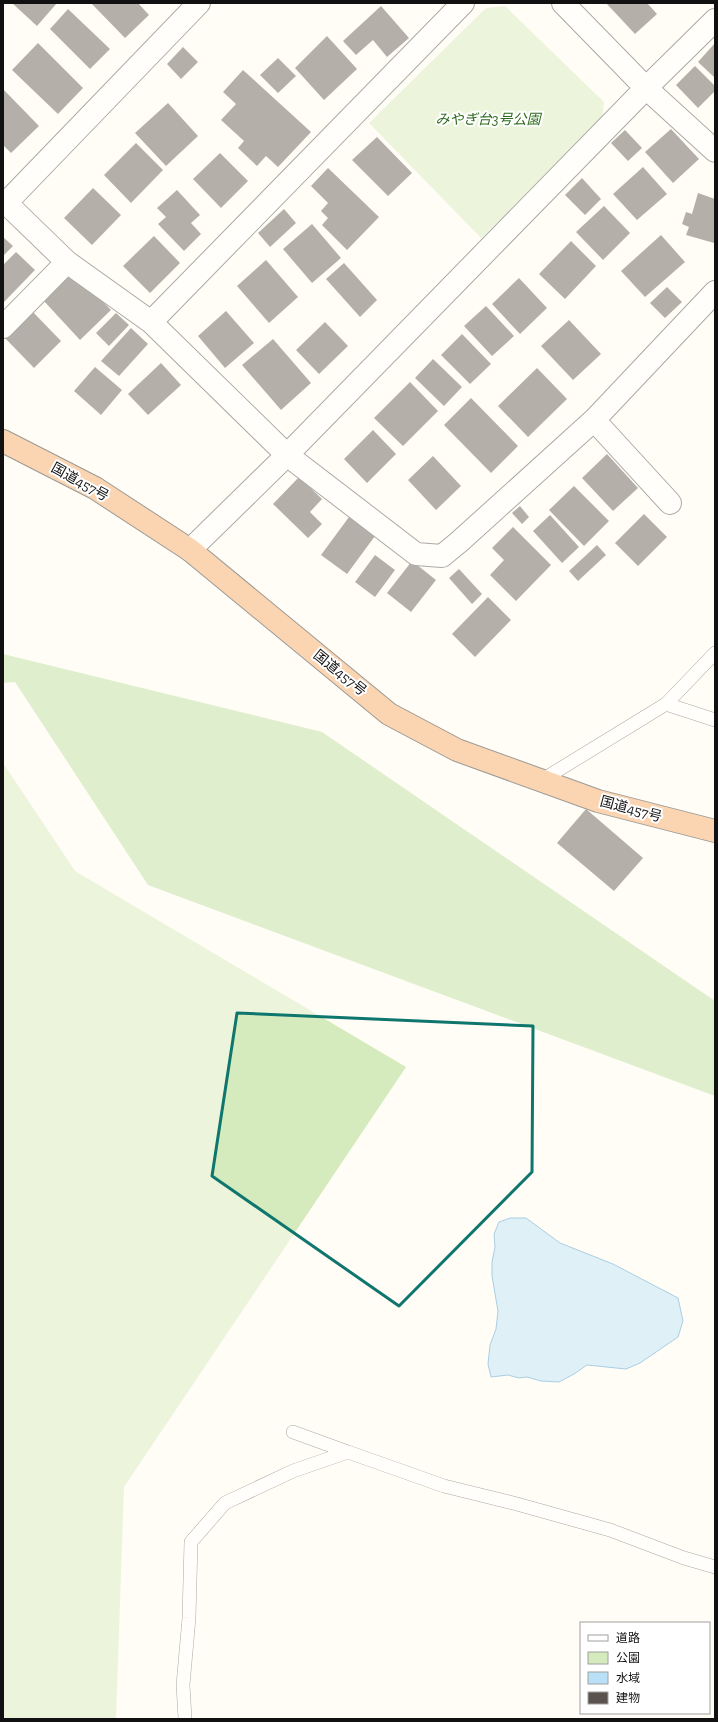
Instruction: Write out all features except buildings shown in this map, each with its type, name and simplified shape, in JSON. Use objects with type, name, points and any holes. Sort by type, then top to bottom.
[{"type":"highway","name":"国道457号","points":[[3,441],[95,488],[190,550],[389,714],[457,750],[598,801],[715,831]]},
{"type":"street","points":[[198,3],[4,201],[68,262],[151,322],[287,455],[416,554],[442,556],[459,542],[594,420],[715,292]]},
{"type":"street","points":[[151,322],[463,3]]},
{"type":"street","points":[[563,3],[646,88],[715,151]]},
{"type":"street","points":[[190,550],[287,455],[646,88],[715,20]]},
{"type":"street","points":[[3,327],[68,262]]},
{"type":"street","points":[[594,420],[670,503]]},
{"type":"lane","points":[[542,780],[666,704],[715,653]]},
{"type":"lane","points":[[666,704],[715,720]]},
{"type":"lane","points":[[293,1432],[444,1486],[517,1504],[610,1530],[684,1558],[715,1567]]},
{"type":"lane","points":[[185,1718],[183,1685],[189,1618],[191,1542],[225,1503],[293,1471],[348,1452]]},
{"type":"highlighted area","points":[[237,1013],[533,1026],[532,1172],[399,1306],[212,1176]]},
{"type":"green space","name":"みやぎ台3号公園","points":[[505,6],[604,102],[602,120],[481,238],[369,123],[486,8]]},
{"type":"green space","points":[[3,654],[322,732],[715,1001],[715,1096],[148,885],[15,682],[3,683]]},
{"type":"green space","points":[[3,763],[75,871],[406,1067],[124,1487],[116,1719],[3,1719]]},
{"type":"water","points":[[510,1218],[526,1218],[560,1243],[613,1264],[678,1298],[683,1321],[678,1337],[640,1363],[626,1369],[587,1365],[559,1382],[541,1381],[527,1377],[519,1378],[508,1375],[491,1377],[488,1364],[490,1345],[496,1329],[498,1311],[492,1276],[492,1262],[495,1247],[494,1234],[499,1222]]}]
